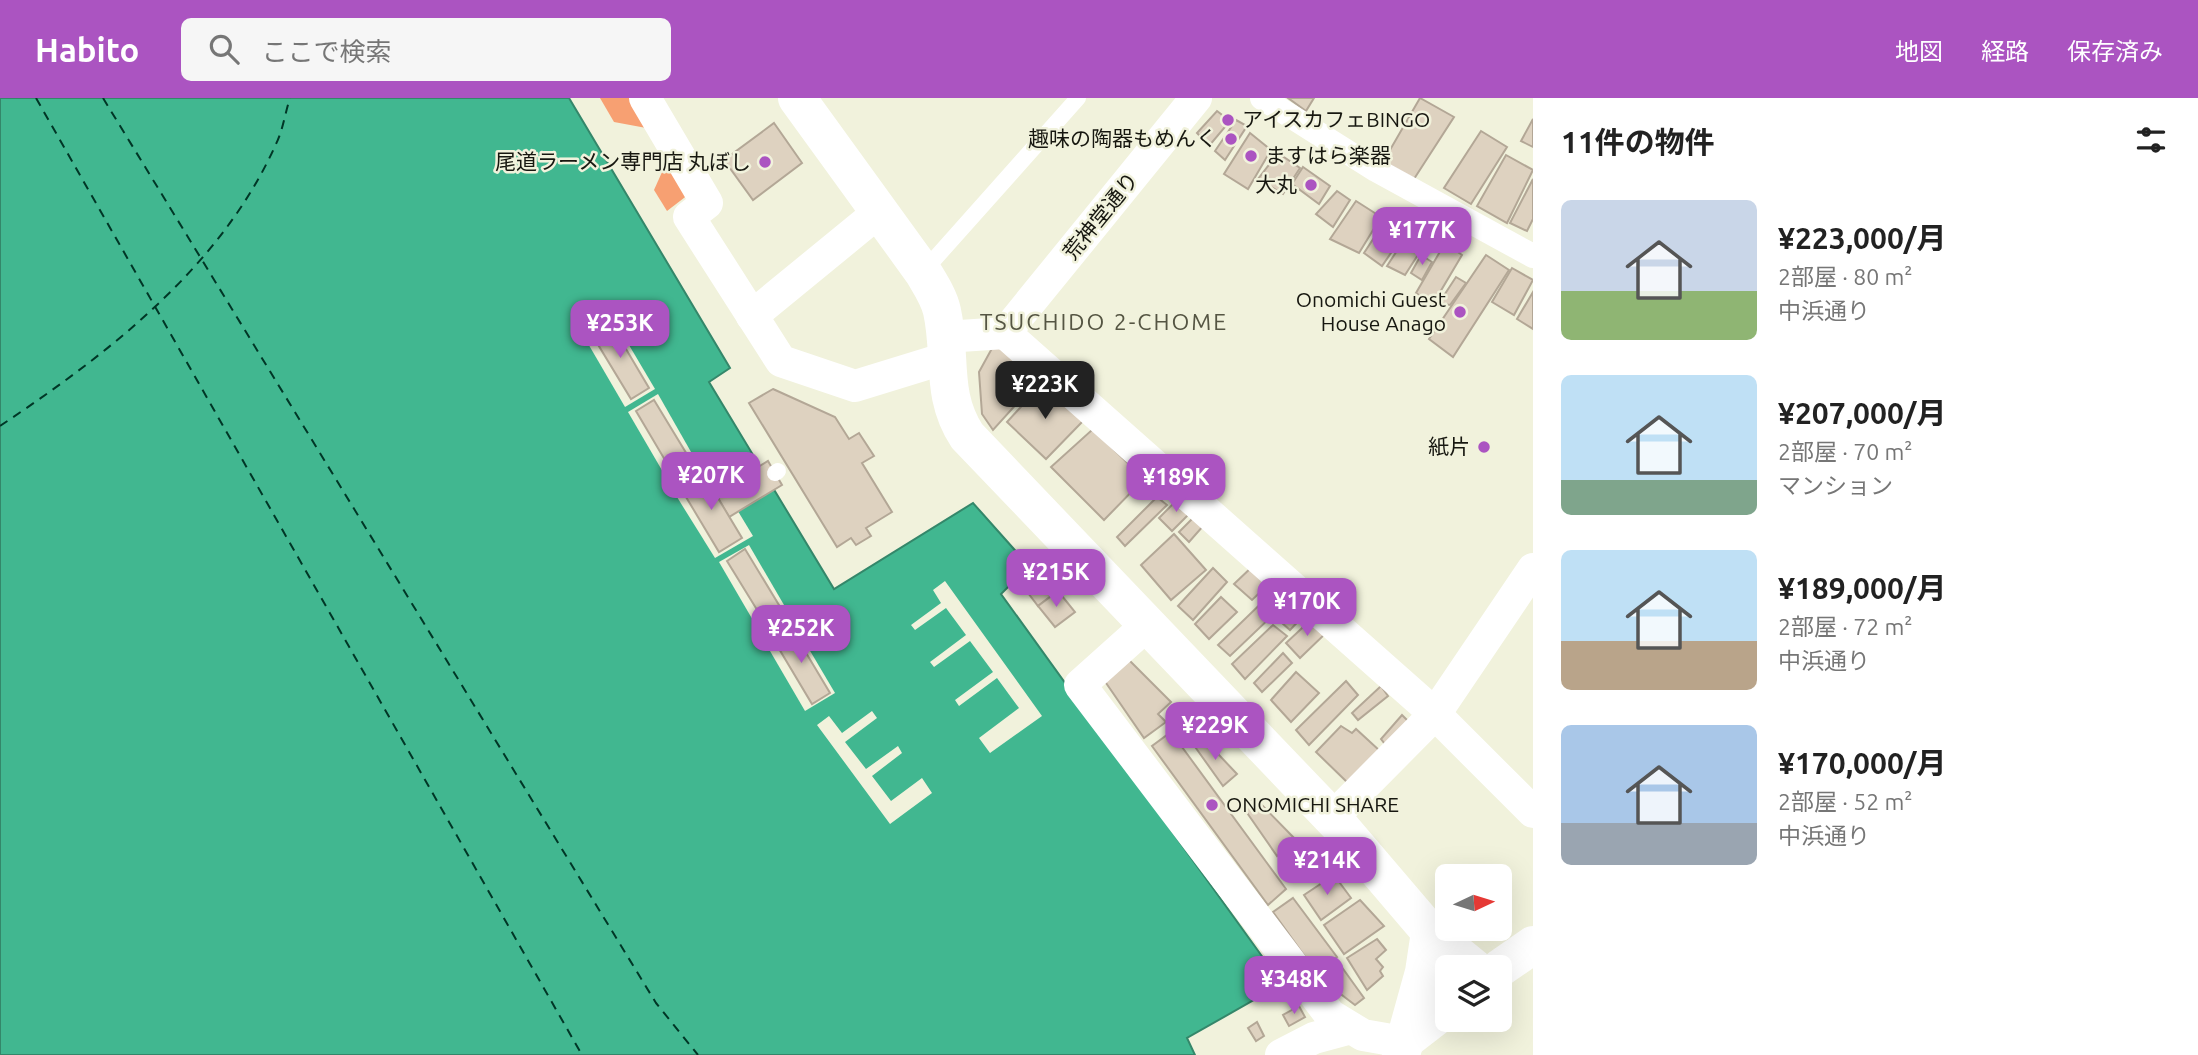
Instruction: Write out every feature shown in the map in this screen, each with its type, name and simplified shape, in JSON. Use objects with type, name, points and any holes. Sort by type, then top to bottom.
[{"type":"street","points":[[645,98],[707,204],[689,217],[781,361],[855,386],[946,348],[1005,333],[1435,714],[1533,812]]},
{"type":"street","points":[[797,98],[923,272],[940,302],[949,398],[955,418],[967,436],[1332,818],[1430,932],[1458,955]]},
{"type":"street","name":"荒神堂通り","points":[[1005,333],[1196,98]]},
{"type":"street","points":[[1262,98],[1376,170],[1533,256]]},
{"type":"street","points":[[752,316],[880,211]]},
{"type":"street","points":[[1332,818],[1435,714],[1533,569]]},
{"type":"street","points":[[1147,625],[1080,685],[1330,1015],[1363,1035],[1402,1049]]},
{"type":"street","points":[[1402,1049],[1424,972],[1430,932]]},
{"type":"street","points":[[1512,960],[1533,945]]},
{"type":"street","points":[[1402,1049],[1435,1019]]},
{"type":"street","points":[[1281,1055],[1314,1038],[1351,1028]]},
{"type":"lane","points":[[923,272],[1079,98]]},
{"type":"shaded area","points":[[0,98],[569,98],[730,368],[709,382],[834,589],[973,503],[1029,566],[1001,594],[1282,984],[1187,1038],[1195,1055],[0,1055]]},
{"type":"shaded area","points":[[600,98],[637,98],[657,130],[614,122]]},
{"type":"shaded area","points":[[671,152],[693,191],[667,211],[654,190]]},
{"type":"pier","points":[[613,318],[655,389],[625,407],[583,335]]},
{"type":"pier","points":[[658,394],[699,466],[670,484],[628,412]]},
{"type":"pier","points":[[710,465],[753,536],[715,558],[672,489]]},
{"type":"pier","points":[[749,545],[791,617],[761,634],[719,562]]},
{"type":"pier","points":[[945,581],[1042,716],[990,753],[979,738],[1019,708],[997,678],[959,706],[955,700],[993,672],[970,641],[934,667],[930,662],[966,635],[946,608],[915,630],[911,625],[941,603],[933,590]]},
{"type":"pier","points":[[793,622],[835,693],[805,711],[763,639]]},
{"type":"pier","points":[[872,711],[877,718],[845,742],[866,769],[898,746],[902,753],[872,776],[891,801],[922,778],[932,793],[890,824],[817,725],[829,716],[842,733]]},
{"type":"building","points":[[1288,98],[1314,98],[1306,111]]},
{"type":"building","points":[[1420,98],[1454,117],[1414,179],[1383,162]]},
{"type":"building","points":[[1217,111],[1230,121],[1209,146],[1197,133]]},
{"type":"building","points":[[1533,119],[1533,147],[1521,141]]},
{"type":"building","name":"趣味の陶器もめんく","points":[[1236,120],[1247,126],[1225,160],[1215,151]]},
{"type":"building","points":[[774,123],[802,163],[753,200],[724,160]]},
{"type":"building","points":[[1481,131],[1507,147],[1471,204],[1444,188]]},
{"type":"building","name":"ますはら楽器","points":[[1250,133],[1271,150],[1248,189],[1224,174]]},
{"type":"building","points":[[1278,153],[1300,168],[1283,194],[1258,179]]},
{"type":"building","points":[[1506,155],[1533,170],[1507,223],[1477,206]]},
{"type":"building","name":"大丸","points":[[1303,167],[1330,186],[1319,204],[1292,184]]},
{"type":"building","points":[[1533,179],[1533,219],[1527,231],[1510,223]]},
{"type":"building","points":[[1337,191],[1350,200],[1333,227],[1316,214]]},
{"type":"building","points":[[1356,201],[1381,217],[1359,253],[1330,239]]},
{"type":"building","points":[[1385,221],[1404,234],[1382,266],[1364,253]]},
{"type":"building","points":[[1406,237],[1423,247],[1405,275],[1387,266]]},
{"type":"building","points":[[1445,243],[1462,255],[1433,304],[1416,293]]},
{"type":"building","points":[[1421,255],[1432,262],[1422,280],[1411,273]]},
{"type":"building","points":[[1486,255],[1509,270],[1453,357],[1429,339]]},
{"type":"building","points":[[1512,268],[1533,280],[1514,315],[1492,302]]},
{"type":"building","points":[[1456,277],[1466,283],[1450,305],[1439,303]]},
{"type":"building","points":[[1533,292],[1533,329],[1517,319]]},
{"type":"building","points":[[610,322],[649,388],[631,399],[591,333]]},
{"type":"building","points":[[996,341],[1040,378],[993,430],[982,414],[979,372]]},
{"type":"building","points":[[1043,383],[1083,421],[1046,459],[1007,422]]},
{"type":"building","points":[[773,389],[835,417],[849,439],[859,433],[874,456],[862,463],[892,512],[866,528],[871,536],[856,545],[851,538],[837,547],[749,403]]},
{"type":"building","points":[[654,400],[694,466],[675,477],[636,411]]},
{"type":"building","points":[[1093,429],[1144,479],[1104,520],[1051,467]]},
{"type":"building","points":[[768,461],[782,485],[729,517],[715,493]]},
{"type":"building","points":[[703,473],[742,538],[719,552],[680,487]]},
{"type":"building","points":[[1157,497],[1167,505],[1125,546],[1117,537]]},
{"type":"building","points":[[1180,497],[1193,510],[1172,531],[1159,518]]},
{"type":"building","points":[[1195,516],[1204,525],[1189,542],[1179,532]]},
{"type":"building","points":[[1174,534],[1206,570],[1171,600],[1141,565]]},
{"type":"building","points":[[745,549],[785,615],[767,626],[727,561]]},
{"type":"building","points":[[1254,565],[1270,583],[1252,600],[1234,584]]},
{"type":"building","points":[[1213,568],[1227,582],[1193,620],[1178,606]]},
{"type":"building","points":[[1045,574],[1058,591],[1038,606],[1025,589]]},
{"type":"building","points":[[1278,587],[1306,613],[1290,630],[1273,615],[1230,656],[1218,645]]},
{"type":"building","points":[[1058,591],[1075,612],[1055,627],[1038,606]]},
{"type":"building","points":[[1221,597],[1237,612],[1209,639],[1195,624]]},
{"type":"building","points":[[1314,617],[1327,632],[1300,658],[1286,643]]},
{"type":"building","points":[[1273,625],[1287,636],[1245,679],[1232,664]]},
{"type":"building","points":[[790,626],[830,693],[812,704],[772,637]]},
{"type":"building","points":[[1283,653],[1292,663],[1262,692],[1254,683]]},
{"type":"building","points":[[1128,659],[1171,702],[1158,714],[1166,722],[1144,738],[1104,680]]},
{"type":"building","points":[[1296,672],[1319,693],[1291,722],[1271,700]]},
{"type":"building","points":[[1346,681],[1358,695],[1309,745],[1296,730]]},
{"type":"building","points":[[1381,686],[1388,696],[1358,720],[1352,713]]},
{"type":"building","points":[[1177,708],[1200,730],[1188,740],[1170,715]]},
{"type":"building","points":[[1402,715],[1411,724],[1388,748],[1381,739]]},
{"type":"building","points":[[1341,726],[1352,733],[1356,729],[1380,751],[1349,784],[1316,752]]},
{"type":"building","points":[[1171,732],[1286,889],[1268,905],[1152,746]]},
{"type":"building","points":[[1202,737],[1237,774],[1223,786],[1193,744]]},
{"type":"building","points":[[1255,798],[1297,841],[1277,856],[1243,807]]},
{"type":"building","points":[[1334,875],[1351,898],[1321,920],[1304,895]]},
{"type":"building","points":[[1293,898],[1337,957],[1316,972],[1273,912]]},
{"type":"building","points":[[1360,900],[1384,926],[1344,954],[1324,925]]},
{"type":"building","points":[[1377,939],[1386,950],[1376,959],[1383,967],[1380,971],[1383,976],[1367,990],[1347,958]]},
{"type":"building","points":[[1341,966],[1364,998],[1355,1005],[1321,979]]},
{"type":"building","points":[[1299,1006],[1305,1017],[1289,1026],[1283,1015]]},
{"type":"building","points":[[1257,1022],[1264,1036],[1256,1041],[1248,1028]]},
{"type":"ferry route","points":[[36,98],[582,1055]]},
{"type":"ferry route","points":[[103,98],[656,1003],[698,1055]]},
{"type":"ferry route","points":[[0,426],[121,337],[193,268],[225,230],[253,188],[278,139],[290,98]]},
{"type":"place","name":"アイスカフェBINGO","points":[[1228,120]]},
{"type":"place","name":"趣味の陶器もめんく","points":[[1231,139]]},
{"type":"place","name":"ますはら楽器","points":[[1251,156]]},
{"type":"place","name":"尾道ラーメン専門店 丸ぼし","points":[[765,162]]},
{"type":"place","name":"大丸","points":[[1311,185]]},
{"type":"place","name":"Onomichi Guest House Anago","points":[[1460,312]]},
{"type":"place","name":"紙片","points":[[1484,447]]},
{"type":"place","name":"ONOMICHI SHARE","points":[[1212,805]]},
{"type":"district","name":"TSUCHIDO 2-CHOME","points":[[1104,322]]}]
